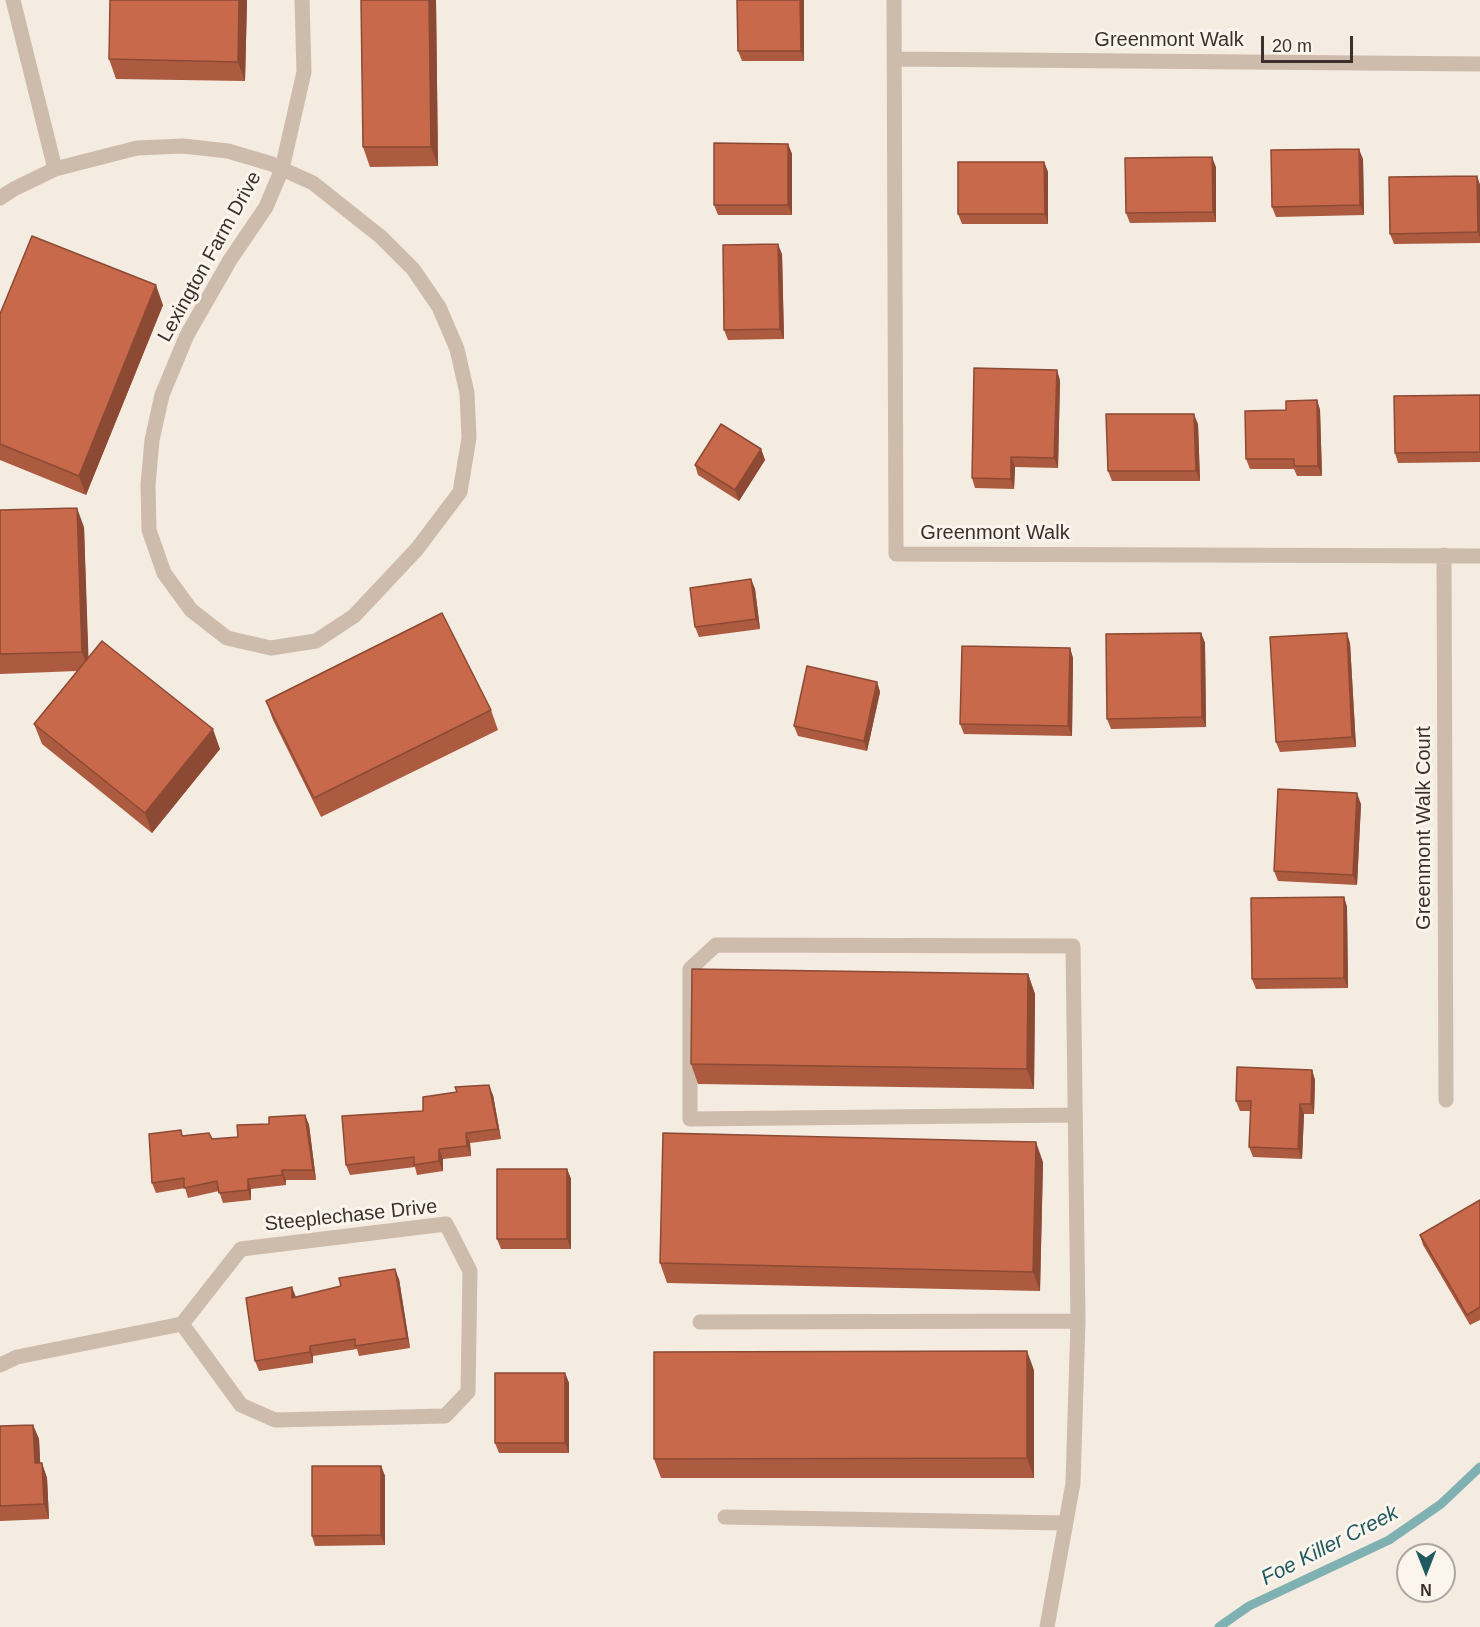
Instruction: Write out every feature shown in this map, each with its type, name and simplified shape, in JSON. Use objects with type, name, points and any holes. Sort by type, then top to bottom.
[{"type":"street","points":[[13,0],[55,169]]},
{"type":"street","points":[[282,169],[304,72],[302,0]]},
{"type":"street","name":"Greenmont Walk","points":[[894,0],[896,554],[1480,556]]},
{"type":"street","name":"Greenmont Walk","points":[[894,59],[1480,64]]},
{"type":"street","name":"Lexington Farm Drive","points":[[0,198],[55,169],[137,148],[183,146],[228,152],[272,164],[313,183],[381,237],[413,269],[439,307],[457,349],[467,393],[469,438],[460,492],[417,549],[354,616],[316,641],[271,648],[227,638],[191,610],[165,573],[149,530],[148,485],[152,440],[162,395],[187,335],[230,260],[266,207],[282,169]]},
{"type":"street","name":"Greenmont Walk Court","points":[[1444,555],[1446,1100]]},
{"type":"street","points":[[1047,1627],[1073,1483],[1078,1321],[1073,946],[716,945],[690,969],[690,1119],[1074,1115]]},
{"type":"street","name":"Steeplechase Drive","points":[[446,1224],[470,1271],[468,1392],[445,1416],[275,1420],[241,1405],[182,1324],[241,1249],[446,1224]]},
{"type":"street","points":[[700,1322],[1078,1321]]},
{"type":"street","points":[[0,1365],[17,1358],[182,1324]]},
{"type":"street","points":[[725,1517],[1065,1523]]},
{"type":"building","points":[[110,0],[239,0],[238,62],[109,59]]},
{"type":"building","points":[[361,0],[429,0],[431,147],[363,147]]},
{"type":"building","points":[[737,0],[800,0],[801,51],[738,51]]},
{"type":"building","points":[[714,143],[788,144],[788,205],[714,205]]},
{"type":"building","points":[[1359,149],[1360,205],[1272,207],[1271,150]]},
{"type":"building","points":[[1212,157],[1213,212],[1126,213],[1125,158]]},
{"type":"building","points":[[958,162],[1044,162],[1045,214],[958,214]]},
{"type":"building","points":[[1477,176],[1478,232],[1390,234],[1389,177]]},
{"type":"building","points":[[32,236],[156,285],[79,476],[0,444],[0,314]]},
{"type":"building","points":[[778,244],[780,329],[724,330],[723,245]]},
{"type":"building","points":[[974,368],[1057,370],[1054,458],[1011,457],[1011,479],[972,478]]},
{"type":"building","points":[[1480,395],[1480,452],[1395,453],[1394,396]]},
{"type":"building","points":[[1317,400],[1318,466],[1294,466],[1294,459],[1246,459],[1245,411],[1286,410],[1286,401]]},
{"type":"building","points":[[1106,414],[1194,414],[1196,471],[1108,471]]},
{"type":"building","points":[[721,424],[761,449],[735,490],[695,465]]},
{"type":"building","points":[[77,508],[82,652],[0,654],[0,510]]},
{"type":"building","points":[[751,579],[756,619],[695,627],[690,588]]},
{"type":"building","points":[[442,613],[491,710],[314,798],[266,701]]},
{"type":"building","points":[[1201,633],[1202,717],[1107,719],[1106,634]]},
{"type":"building","points":[[1347,633],[1352,737],[1276,742],[1270,637]]},
{"type":"building","points":[[102,641],[213,729],[145,813],[34,724]]},
{"type":"building","points":[[962,646],[1070,648],[1068,726],[960,724]]},
{"type":"building","points":[[807,666],[877,682],[864,741],[794,726]]},
{"type":"building","points":[[1278,789],[1357,793],[1353,875],[1274,871]]},
{"type":"building","points":[[1344,897],[1344,978],[1252,979],[1251,898]]},
{"type":"building","points":[[692,969],[1028,974],[1027,1069],[691,1064]]},
{"type":"building","points":[[1237,1067],[1312,1070],[1311,1104],[1300,1104],[1298,1149],[1249,1147],[1251,1101],[1236,1101]]},
{"type":"building","points":[[489,1085],[498,1129],[466,1133],[467,1146],[439,1149],[439,1161],[414,1165],[414,1157],[346,1165],[342,1116],[423,1111],[423,1097],[457,1092],[455,1087]]},
{"type":"building","points":[[305,1115],[313,1170],[282,1170],[282,1175],[248,1179],[248,1190],[219,1193],[217,1181],[184,1188],[184,1178],[152,1183],[149,1134],[181,1130],[182,1136],[209,1133],[212,1139],[238,1137],[237,1125],[269,1124],[269,1117]]},
{"type":"building","points":[[663,1133],[1036,1142],[1033,1272],[660,1263]]},
{"type":"building","points":[[497,1169],[567,1169],[567,1239],[497,1239]]},
{"type":"building","points":[[1480,1200],[1480,1307],[1467,1315],[1420,1235]]},
{"type":"building","points":[[395,1269],[407,1338],[355,1346],[355,1339],[310,1346],[310,1352],[255,1361],[246,1298],[292,1287],[292,1298],[341,1286],[339,1278]]},
{"type":"building","points":[[1027,1351],[1027,1458],[654,1459],[654,1352]]},
{"type":"building","points":[[495,1373],[565,1373],[565,1443],[495,1443]]},
{"type":"building","points":[[33,1425],[35,1463],[42,1463],[44,1504],[0,1506],[0,1426]]},
{"type":"building","points":[[312,1466],[381,1466],[381,1535],[312,1536]]},
{"type":"waterway","name":"Foe Killer Creek","points":[[1219,1627],[1249,1606],[1389,1540],[1441,1504],[1480,1467]]}]
